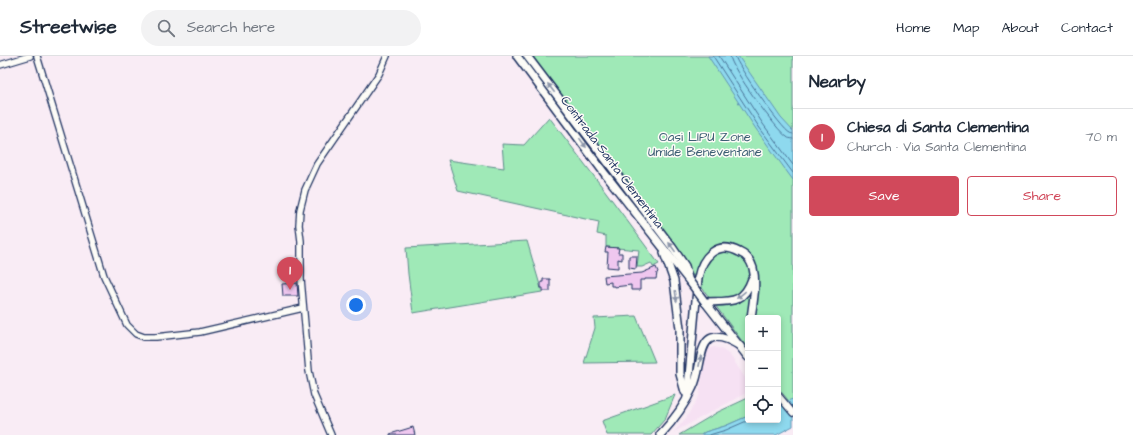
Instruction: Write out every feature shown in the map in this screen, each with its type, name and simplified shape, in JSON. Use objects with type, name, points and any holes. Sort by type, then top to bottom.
[{"type":"street","points":[[0,65],[30,56]]},
{"type":"street","points":[[37,56],[104,276],[127,325],[136,334],[144,337],[156,337],[200,332],[303,308]]},
{"type":"street","points":[[331,435],[314,395],[309,370],[303,308],[301,241],[299,225],[300,210],[305,190],[317,164],[379,74],[387,56]]},
{"type":"street","name":"Contrada Santa Clementina","points":[[517,56],[605,174],[745,353]]},
{"type":"street","name":"Contrada Santa Clementina","points":[[528,56],[672,247],[685,266],[690,282]]},
{"type":"street","points":[[661,246],[674,281],[680,329],[680,374],[687,398]]},
{"type":"street","points":[[687,398],[698,278],[700,267],[711,253],[724,248],[732,248],[746,257],[751,264],[754,275],[755,290],[751,315]]},
{"type":"street","points":[[705,302],[734,300],[741,297],[749,287],[754,275]]},
{"type":"street","points":[[660,435],[674,419],[694,386],[702,349],[705,344],[713,338],[722,338],[728,339],[740,346]]},
{"type":"street","points":[[781,399],[793,413]]},
{"type":"shaded area","points":[[714,347],[721,349],[730,355],[745,378],[745,394],[674,432],[686,418],[699,396],[706,350]]},
{"type":"green space","name":"Oasi LIPU Zone Umide Beneventane","points":[[528,56],[793,56],[793,406],[781,392],[781,315],[745,315],[745,345]]},
{"type":"green space","points":[[549,117],[659,264],[653,267],[651,263],[642,267],[637,267],[639,250],[606,247],[606,236],[597,234],[599,222],[458,191],[448,160],[504,168],[502,144],[524,145]]},
{"type":"green space","points":[[527,241],[542,292],[413,313],[406,248]]},
{"type":"green space","points":[[636,316],[655,362],[584,363],[595,328],[594,318]]},
{"type":"green space","points":[[675,395],[665,419],[651,435],[607,435],[602,421]]},
{"type":"green space","points":[[745,399],[745,417],[725,426],[705,432],[701,435],[679,435],[718,412]]},
{"type":"water","points":[[708,56],[738,56],[781,118],[793,131],[793,180],[756,129]]},
{"type":"water","points":[[793,399],[793,426],[776,435],[701,435],[705,432],[725,426],[745,417],[745,423],[781,423],[781,403]]},
{"type":"building","points":[[606,247],[619,248],[618,253],[622,253],[622,260],[618,259],[618,268],[607,267],[608,252],[605,252]]},
{"type":"building","points":[[629,256],[637,256],[636,269],[629,268]]},
{"type":"building","points":[[656,267],[658,272],[656,279],[640,280],[640,290],[631,290],[631,285],[614,287],[611,286],[611,282],[605,283],[604,276],[642,273]]},
{"type":"building","points":[[543,279],[550,279],[550,291],[543,291],[543,288],[541,288],[541,282],[543,282]]},
{"type":"building","points":[[297,283],[298,296],[283,296],[282,284]]},
{"type":"building","points":[[413,427],[415,435],[390,435],[390,434]]},
{"type":"place","name":"Chiesa di Santa Clementina","points":[[290,290]]}]
